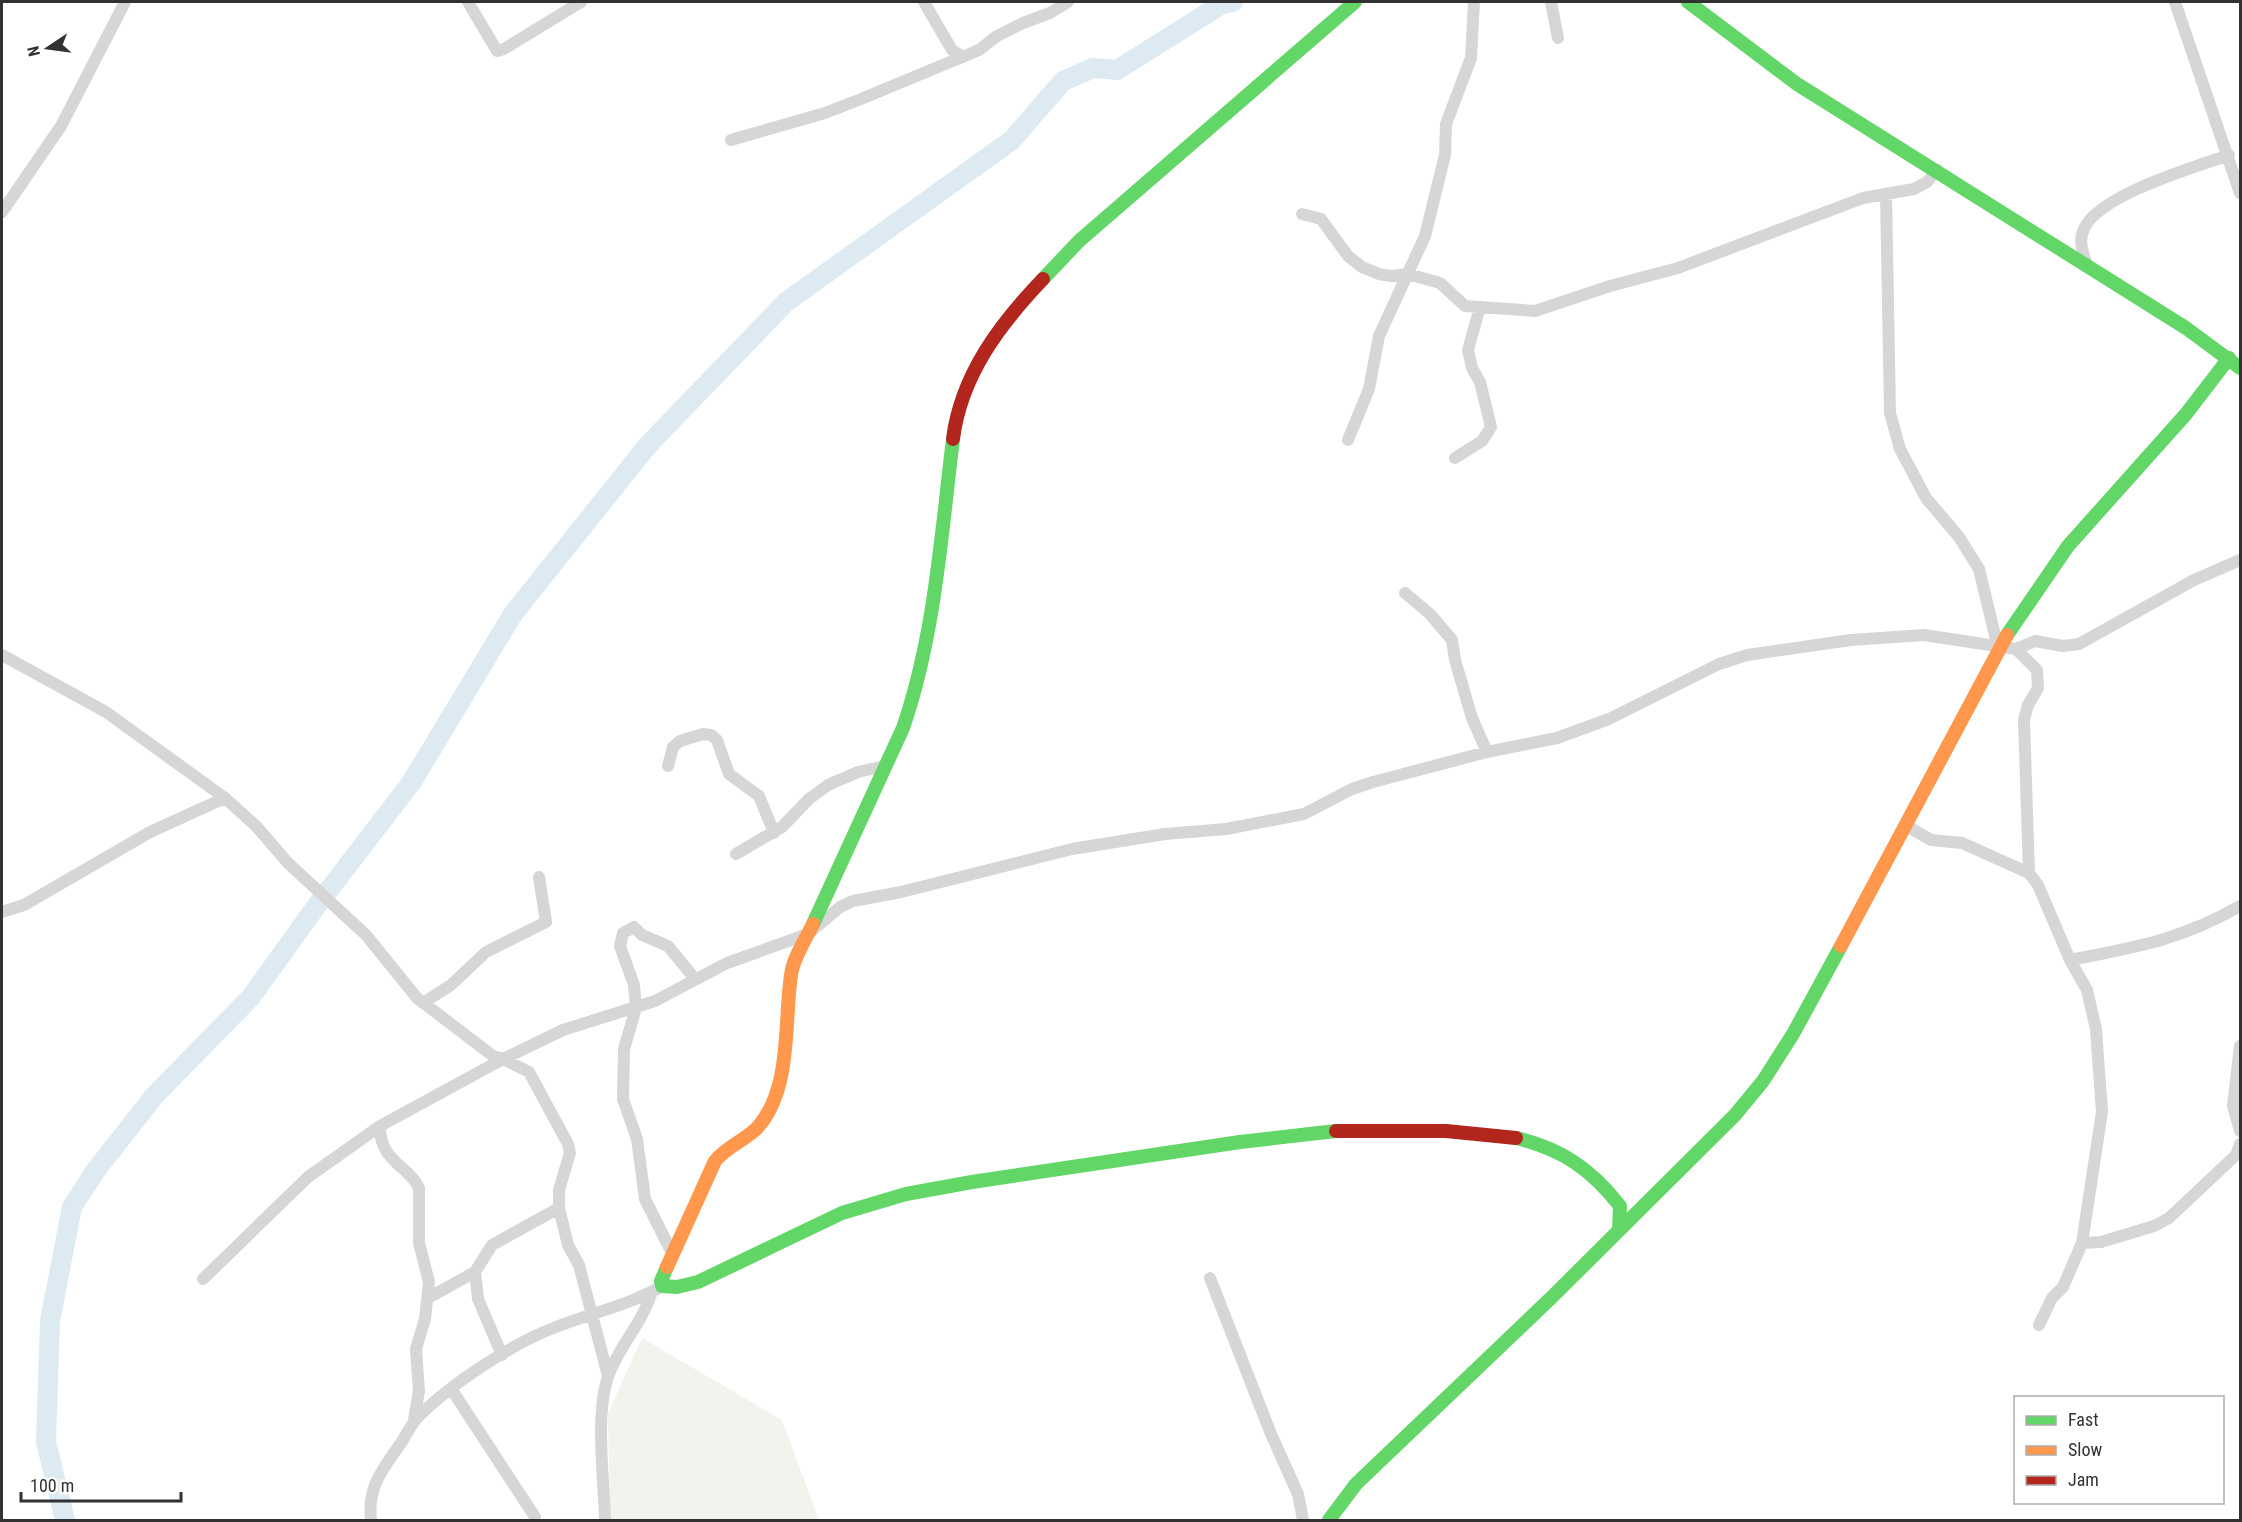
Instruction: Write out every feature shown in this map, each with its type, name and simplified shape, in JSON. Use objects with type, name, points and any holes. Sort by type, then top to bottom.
[{"type":"street","points":[[2,212],[61,126],[84,77],[101,52],[125,2]]},
{"type":"street","points":[[468,2],[496,51],[504,50],[581,2]]},
{"type":"street","points":[[924,2],[952,50],[963,57]]},
{"type":"street","points":[[731,140],[825,113],[963,57],[979,50],[997,36],[1023,22],[1050,13],[1068,2]]},
{"type":"street","points":[[605,1521],[602,1411],[608,1376],[639,1324],[722,1152],[752,1133],[769,1108],[780,1079],[786,1052],[791,972],[903,728],[924,655],[954,429],[972,372],[1007,317],[1079,241],[1355,2]]},
{"type":"street","points":[[1348,440],[1370,389],[1379,336],[1425,236],[1445,155],[1446,124],[1471,58],[1474,2]]},
{"type":"street","points":[[1551,2],[1558,38]]},
{"type":"street","points":[[1688,2],[1797,84],[2087,265],[2241,368]]},
{"type":"street","points":[[2175,2],[2241,193]]},
{"type":"street","points":[[2087,265],[2081,248],[2082,231],[2088,221],[2122,196],[2229,155]]},
{"type":"street","points":[[1302,214],[1321,219],[1348,256],[1362,267],[1391,276],[1408,274],[1440,283],[1465,306],[1534,312],[1610,286],[1678,268],[1863,198],[1914,189],[1927,182],[1937,170]]},
{"type":"street","points":[[1886,194],[1890,413],[1900,449],[1926,498],[1959,537],[1979,569],[1998,648]]},
{"type":"street","points":[[1455,458],[1482,441],[1491,427],[1480,382],[1472,368],[1468,350],[1480,308]]},
{"type":"street","points":[[1329,1521],[1356,1484],[1619,1230],[1735,1115],[1763,1081],[1793,1034],[1907,826],[1998,648],[2068,546],[2186,414],[2229,358]]},
{"type":"street","points":[[203,1279],[308,1177],[380,1126],[503,1059],[563,1030],[636,1008],[727,963],[808,934],[840,907],[853,901],[901,892],[1072,849],[1166,834],[1226,829],[1304,814],[1352,789],[1487,752],[1557,738],[1609,719],[1719,664],[1747,655],[1851,640],[1924,635],[1998,648],[2016,649],[2035,641],[2063,646],[2079,644],[2194,580],[2241,560]]},
{"type":"street","points":[[1405,593],[1430,614],[1452,640],[1455,660],[1472,718],[1487,752]]},
{"type":"street","points":[[2016,649],[2037,670],[2038,688],[2028,705],[2024,720],[2029,873]]},
{"type":"street","points":[[2,655],[106,712],[225,798],[256,826],[288,863],[366,935],[423,1003],[493,1056],[529,1072],[568,1144],[570,1153],[562,1178],[559,1208],[568,1245],[579,1266],[608,1376]]},
{"type":"street","points":[[668,766],[673,747],[680,741],[704,734],[711,735],[717,740],[729,774],[759,796],[774,833]]},
{"type":"street","points":[[736,854],[774,833],[809,799],[828,785],[858,772],[885,766]]},
{"type":"street","points":[[2,912],[24,905],[150,832],[225,798]]},
{"type":"street","points":[[1907,826],[1931,840],[1962,843],[2029,873],[2038,885],[2070,960],[2087,990],[2096,1029],[2102,1112],[2082,1243],[2063,1287],[2052,1298],[2038,1325]]},
{"type":"street","points":[[423,1003],[451,985],[486,952],[546,922],[539,877]]},
{"type":"street","points":[[2070,960],[2158,943],[2207,925],[2241,906]]},
{"type":"street","points":[[672,1253],[645,1199],[637,1139],[622,1099],[624,1049],[636,1008],[634,985],[620,946],[620,939],[627,929],[633,927],[642,935],[668,946],[695,979]]},
{"type":"street","points":[[2241,1046],[2233,1106],[2241,1131]]},
{"type":"street","points":[[380,1126],[385,1147],[396,1166],[416,1182],[418,1188],[417,1228],[429,1282],[428,1298],[416,1349],[419,1391],[414,1421]]},
{"type":"street","points":[[371,1521],[371,1494],[375,1480],[414,1421],[452,1390],[502,1355],[553,1328],[657,1288],[699,1284],[841,1213],[905,1194],[970,1180],[1323,1132],[1445,1131],[1495,1136],[1546,1146],[1582,1163],[1599,1179],[1620,1206],[1619,1230]]},
{"type":"street","points":[[2082,1243],[2101,1242],[2154,1226],[2169,1218],[2236,1155],[2241,1144]]},
{"type":"street","points":[[428,1298],[475,1272],[492,1245],[559,1208]]},
{"type":"street","points":[[475,1272],[478,1299],[502,1355]]},
{"type":"street","points":[[1210,1278],[1271,1434],[1298,1494],[1303,1521]]},
{"type":"street","points":[[452,1390],[535,1517]]},
{"type":"shaded area","points":[[642,1338],[782,1420],[819,1520],[610,1520],[608,1413]]},
{"type":"waterway","points":[[65,1520],[46,1442],[50,1321],[72,1207],[96,1170],[155,1095],[251,997],[315,908],[411,783],[513,614],[648,445],[786,302],[1012,140],[1063,81],[1093,68],[1117,70],[1222,4],[1233,2]]},
{"type":"traffic: fast","points":[[1043,279],[1079,241],[1355,2]]},
{"type":"traffic: fast","points":[[1688,2],[1797,84],[2186,328],[2240,368]]},
{"type":"traffic: fast","points":[[2007,635],[2068,546],[2186,414],[2229,358]]},
{"type":"traffic: fast","points":[[813,924],[903,728],[914,693],[936,585],[953,439]]},
{"type":"traffic: fast","points":[[1329,1520],[1356,1484],[1552,1297],[1735,1115],[1763,1081],[1793,1034],[1841,946]]},
{"type":"traffic: fast","points":[[667,1267],[661,1281],[662,1286],[677,1287],[698,1282],[842,1213],[906,1194],[1240,1142],[1336,1131]]},
{"type":"traffic: fast","points":[[1516,1138],[1548,1148],[1574,1162],[1598,1181],[1620,1206],[1619,1230]]},
{"type":"traffic: slow","points":[[1841,946],[2007,635]]},
{"type":"traffic: slow","points":[[667,1267],[715,1161],[758,1127],[777,1093],[785,1054],[792,969],[813,924]]},
{"type":"traffic: jam","points":[[953,439],[964,393],[985,352],[1012,314],[1043,279]]},
{"type":"traffic: jam","points":[[1336,1131],[1446,1131],[1516,1138]]}]
